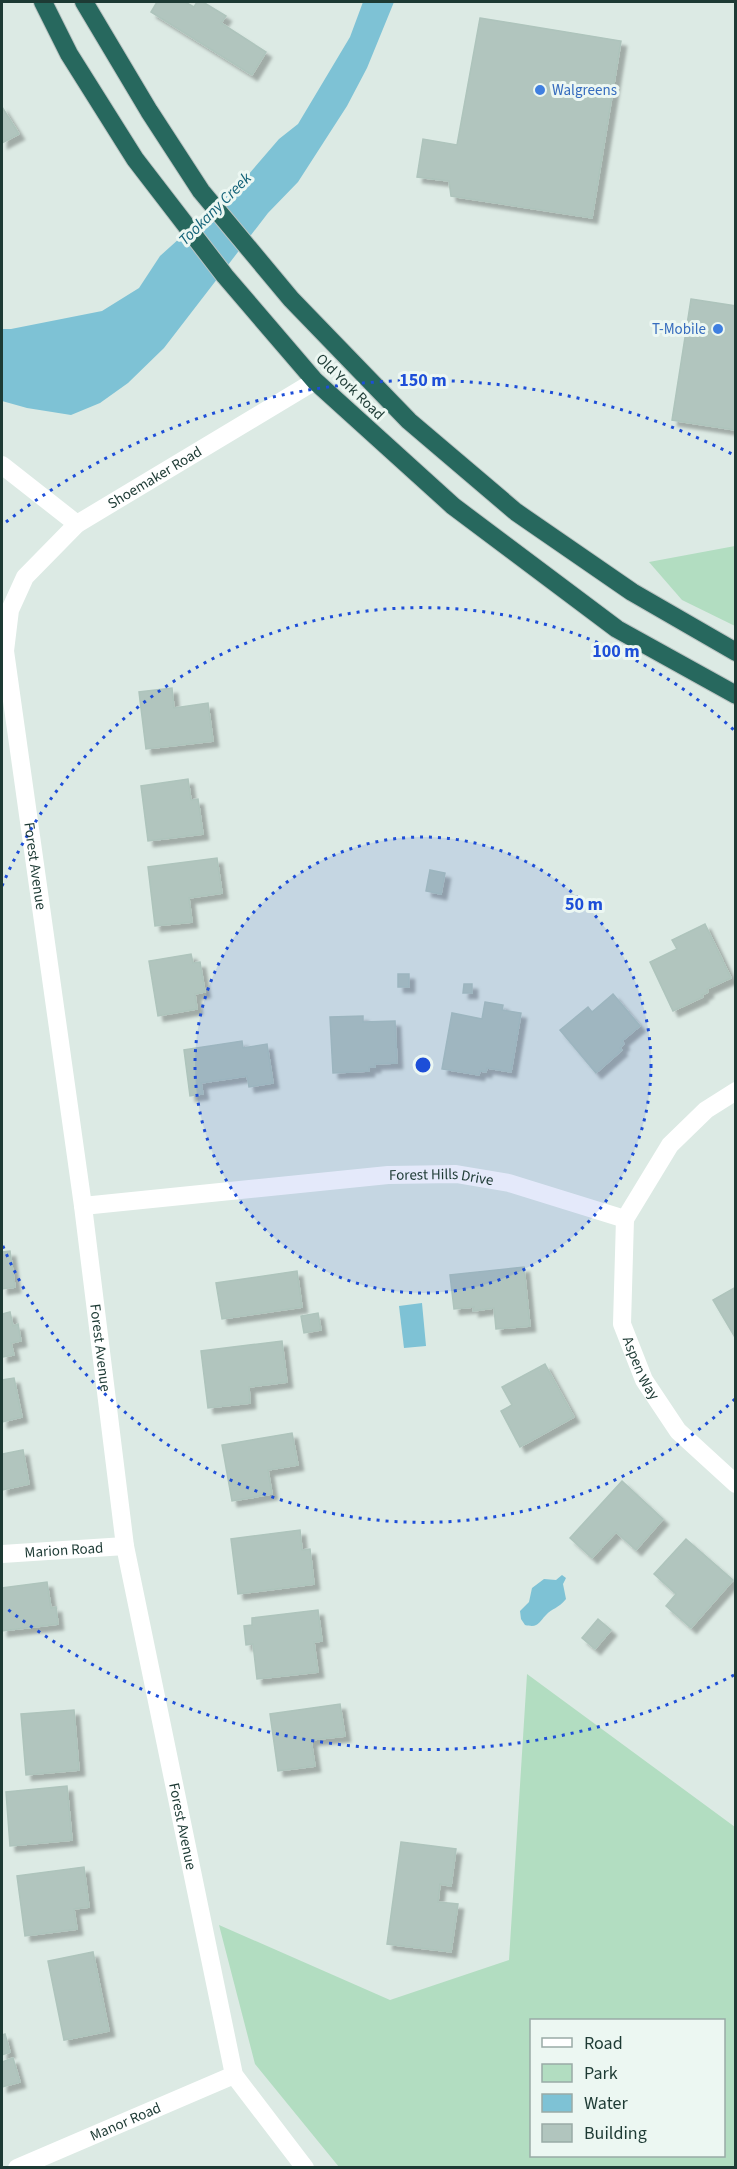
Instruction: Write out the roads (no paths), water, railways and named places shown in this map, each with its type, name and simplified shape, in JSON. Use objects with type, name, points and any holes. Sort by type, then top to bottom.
[{"type":"highway","name":"Old York Road","points":[[43,2],[69,54],[135,159],[225,276],[315,381],[453,506],[608,622],[735,695]]},
{"type":"highway","name":"Old York Road","points":[[84,2],[149,111],[201,191],[291,299],[409,421],[512,509],[632,592],[735,652]]},
{"type":"street","name":"Shoemaker Road","points":[[77,524],[315,381]]},
{"type":"street","points":[[2,465],[77,524]]},
{"type":"street","name":"Forest Avenue","points":[[77,524],[25,577],[10,610],[5,651],[83,1206],[125,1546],[234,2074],[305,2168]]},
{"type":"street","points":[[625,1219],[670,1145],[706,1110],[735,1091]]},
{"type":"street","name":"Forest Hills Drive","points":[[83,1206],[388,1174],[456,1174],[509,1183],[625,1219]]},
{"type":"street","name":"Aspen Way","points":[[625,1219],[622,1324],[644,1380],[678,1431],[735,1484]]},
{"type":"street","name":"Marion Road","points":[[2,1554],[125,1546]]},
{"type":"street","name":"Manor Road","points":[[17,2168],[234,2074]]},
{"type":"water","name":"Tookany Creek","points":[[363,2],[394,2],[367,68],[347,106],[298,182],[268,213],[164,348],[128,383],[100,403],[71,415],[27,408],[2,401],[2,329],[102,311],[139,288],[160,256],[242,182],[279,139],[298,124],[350,37]]},
{"type":"water","points":[[422,1303],[426,1346],[404,1348],[399,1306]]},
{"type":"water","points":[[562,1575],[566,1578],[563,1584],[566,1599],[538,1624],[525,1625],[520,1611],[529,1602],[532,1588],[544,1579],[556,1580]]},
{"type":"place","name":"Walgreens","points":[[540,90]]},
{"type":"place","name":"T-Mobile","points":[[718,329]]}]
